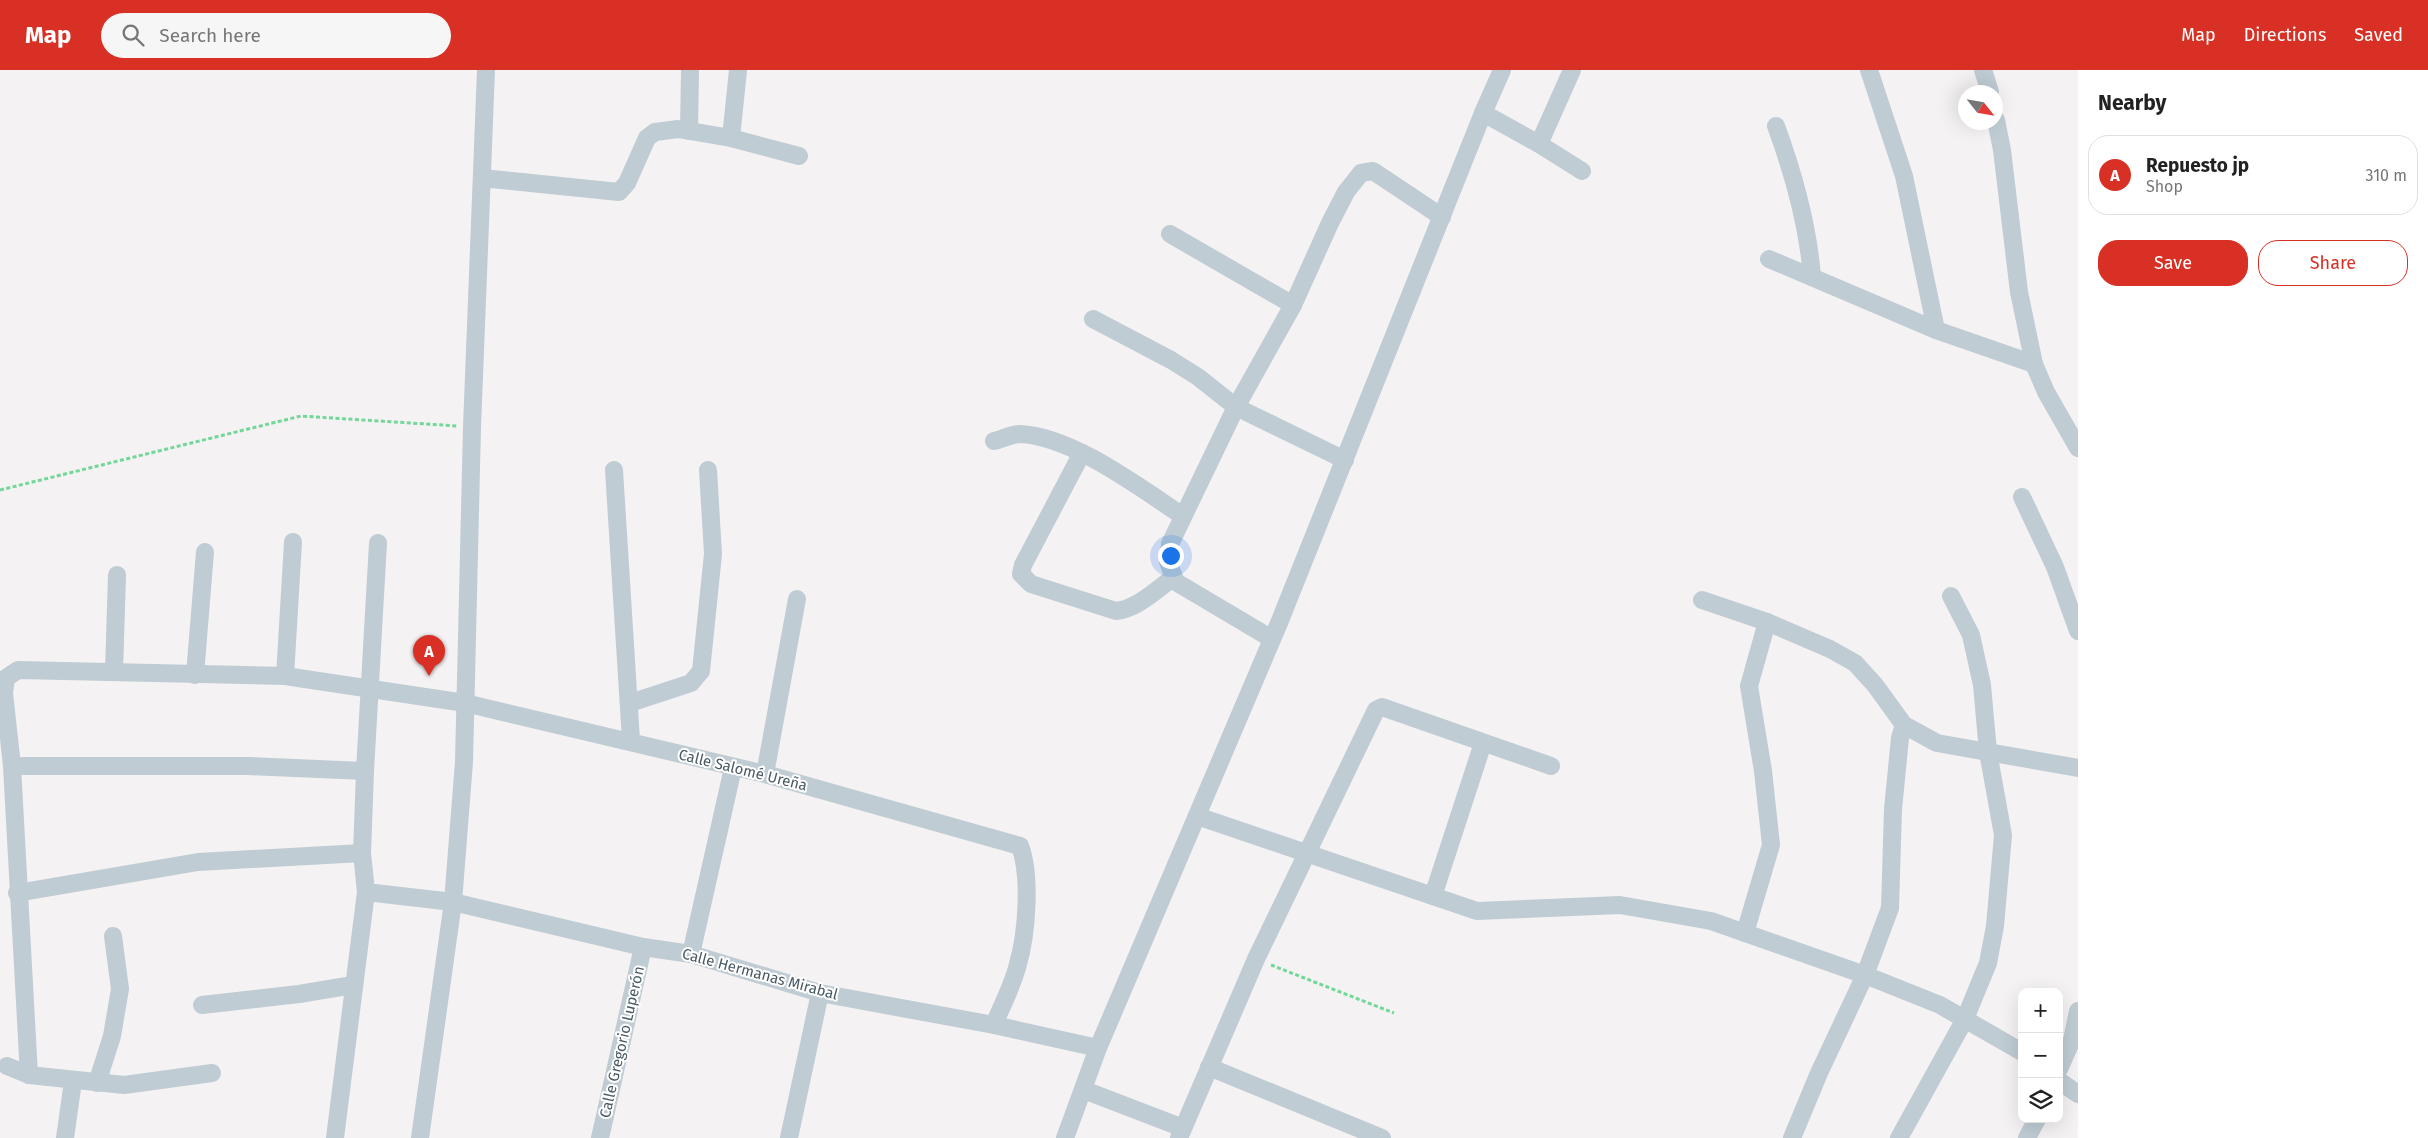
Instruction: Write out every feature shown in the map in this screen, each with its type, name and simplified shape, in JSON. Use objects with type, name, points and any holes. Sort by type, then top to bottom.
[{"type":"street","points":[[420,1138],[453,902],[464,762],[472,427],[486,70]]},
{"type":"street","points":[[689,131],[690,70]]},
{"type":"street","points":[[732,138],[738,70]]},
{"type":"street","points":[[1065,1138],[1098,1048],[1272,639],[1483,113],[1502,70]]},
{"type":"street","points":[[1539,144],[1572,70]]},
{"type":"street","points":[[1869,70],[1904,176],[1936,330]]},
{"type":"street","points":[[1983,70],[1988,85]]},
{"type":"street","points":[[1483,113],[1539,144],[1582,171]]},
{"type":"street","points":[[1776,126],[1794,176],[1810,249],[1812,277]]},
{"type":"street","points":[[482,178],[619,192],[628,183],[647,138],[662,129],[732,138],[799,156]]},
{"type":"street","points":[[1998,130],[2019,292],[2034,364],[2046,392],[2078,448]]},
{"type":"street","points":[[1272,639],[1181,586],[1174,577],[1168,562],[1170,544],[1236,407],[1293,305],[1330,223],[1346,192],[1361,173],[1373,172],[1442,217]]},
{"type":"street","points":[[1170,234],[1293,305]]},
{"type":"street","points":[[1769,259],[1936,330],[2034,364]]},
{"type":"street","points":[[1094,320],[1171,360],[1198,377],[1236,407],[1345,460]]},
{"type":"street","points":[[994,441],[1018,434],[1037,437],[1082,453],[1184,516]]},
{"type":"street","points":[[1082,453],[1023,565],[1021,574],[1025,580],[1031,584],[1116,611],[1123,610],[1140,602],[1174,577]]},
{"type":"street","points":[[614,470],[631,740]]},
{"type":"street","points":[[630,703],[691,683],[701,671],[713,554],[708,470]]},
{"type":"street","points":[[2022,498],[2055,567],[2078,630]]},
{"type":"street","points":[[285,676],[294,542]]},
{"type":"street","points":[[335,1138],[366,892],[362,853],[378,543]]},
{"type":"street","points":[[195,675],[206,552]]},
{"type":"street","points":[[114,671],[117,575]]},
{"type":"street","points":[[1899,1138],[1965,1019],[1988,963],[1996,926],[2003,835],[1988,752],[1982,685],[1972,635],[1951,596]]},
{"type":"street","points":[[765,774],[797,599]]},
{"type":"street","points":[[1702,600],[1767,622],[1830,649],[1855,663],[1875,685],[1904,725],[1937,743],[2078,768]]},
{"type":"street","points":[[1745,933],[1771,845],[1763,771],[1749,686],[1767,622]]},
{"type":"street","name":"Calle Salomé Ureña","points":[[12,766],[4,693],[6,678],[18,670],[114,671],[195,675],[285,676],[465,702],[631,740],[733,768],[765,774],[1020,846],[1024,856],[1028,893],[1018,964],[994,1025]]},
{"type":"street","points":[[1084,1090],[1181,1133],[1256,959],[1376,710],[1382,707],[1551,766]]},
{"type":"street","points":[[1792,1138],[1819,1073],[1865,974],[1890,908],[1893,809],[1900,738],[1904,725]]},
{"type":"street","points":[[1433,896],[1483,743]]},
{"type":"street","points":[[29,1075],[12,766],[247,766],[365,771]]},
{"type":"street","points":[[691,954],[733,768]]},
{"type":"street","points":[[1197,816],[1477,911],[1620,905],[1711,921],[1865,974],[1940,1005],[2018,1050]]},
{"type":"street","points":[[18,893],[198,862],[362,853]]},
{"type":"street","name":"Calle Hermanas Mirabal","points":[[366,892],[453,902],[502,916],[643,947],[691,954],[820,993],[994,1025],[1098,1048]]},
{"type":"street","points":[[97,1083],[112,1036],[120,988],[113,936]]},
{"type":"street","name":"Calle Gregorio Luperón","points":[[600,1138],[643,947]]},
{"type":"street","points":[[202,1005],[299,994],[353,985]]},
{"type":"street","points":[[790,1138],[820,993]]},
{"type":"street","points":[[2063,1059],[2072,1040],[2078,1011]]},
{"type":"street","points":[[7,1066],[29,1075],[124,1085],[212,1073]]},
{"type":"street","points":[[1209,1067],[1382,1138]]},
{"type":"street","points":[[65,1138],[73,1081]]},
{"type":"street","points":[[2063,1084],[2078,1094]]},
{"type":"street","points":[[2027,1138],[2035,1123]]},
{"type":"path","points":[[0,490],[301,416],[472,427]]},
{"type":"path","points":[[1256,959],[1394,1013]]},
{"type":"place","name":"Repuesto jp","points":[[429,676]]}]
